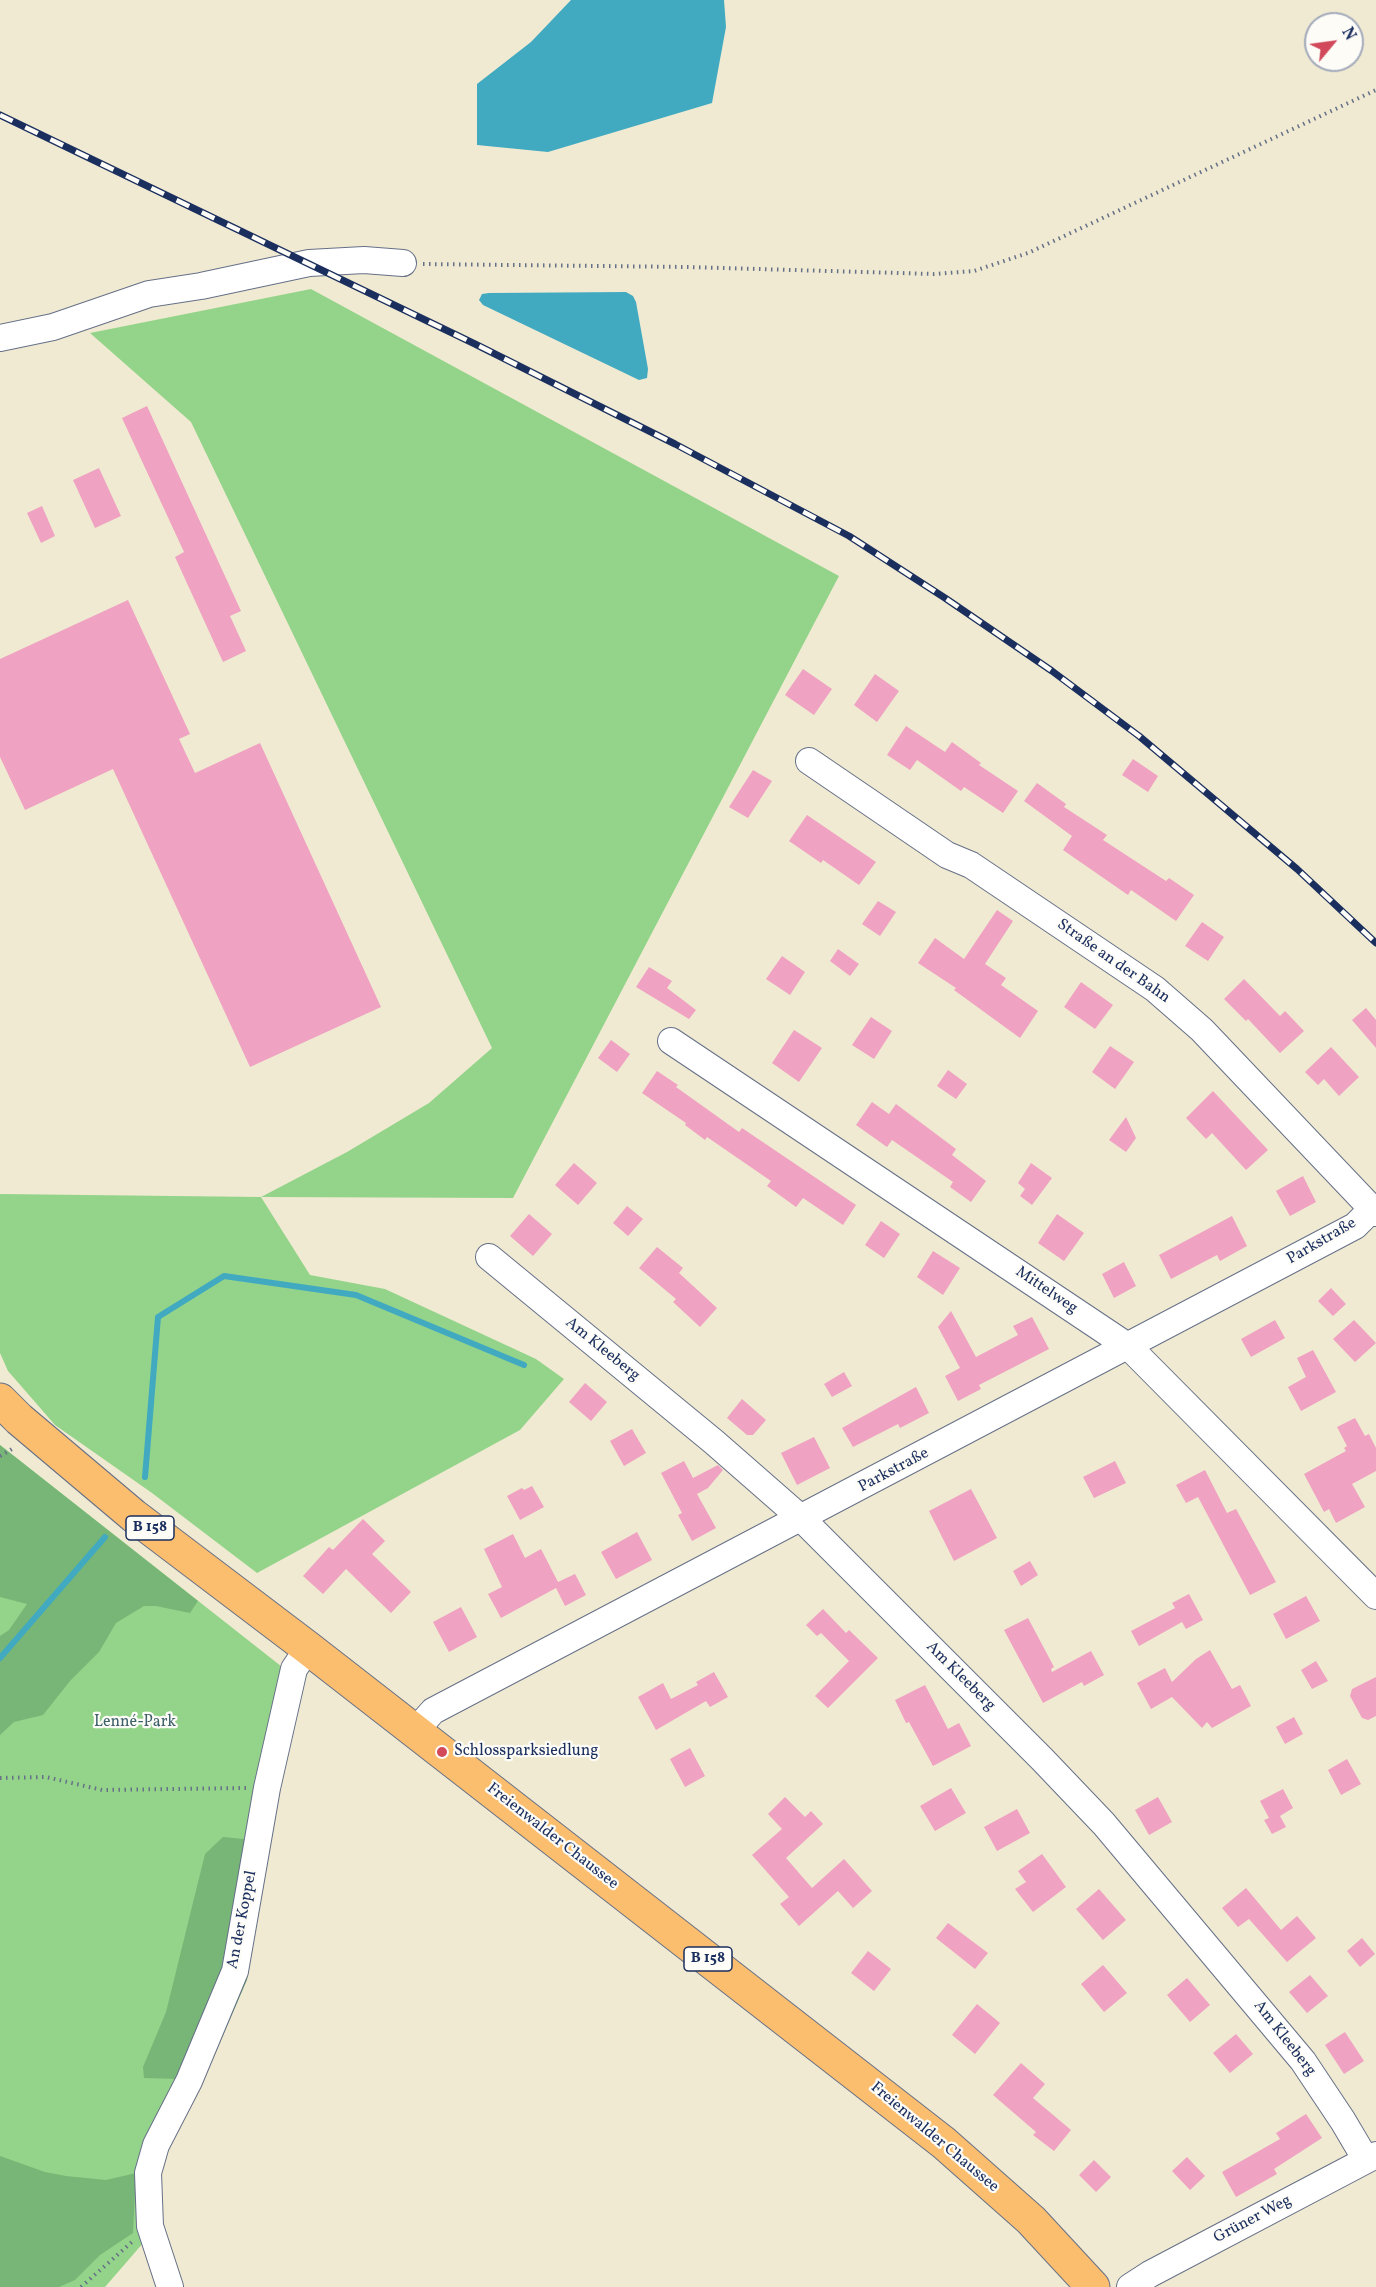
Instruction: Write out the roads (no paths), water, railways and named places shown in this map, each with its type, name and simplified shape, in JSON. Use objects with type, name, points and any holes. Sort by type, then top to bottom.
[{"type":"main road","name":"Freienwalder Chaussee","points":[[0,1400],[19,1419],[134,1516],[308,1648],[944,2143],[1031,2220],[1093,2287]]},
{"type":"street","points":[[0,338],[53,327],[149,294],[309,264],[364,260],[403,263]]},
{"type":"street","name":"Straße an der Bahn","points":[[809,761],[947,855],[971,865],[1155,989],[1202,1030],[1374,1211]]},
{"type":"street","name":"Mittelweg","points":[[671,1041],[1128,1347],[1376,1596]]},
{"type":"street","name":"Parkstraße","points":[[415,1731],[431,1713],[1128,1347],[1355,1226],[1374,1211]]},
{"type":"street","name":"Am Kleeberg","points":[[489,1257],[714,1442],[802,1519],[1042,1759],[1104,1824],[1303,2061],[1343,2121],[1371,2157]]},
{"type":"street","name":"An der Koppel","points":[[170,2287],[150,2226],[148,2173],[156,2145],[189,2080],[235,1971],[267,1788],[294,1669],[308,1648]]},
{"type":"street","name":"Grüner Weg","points":[[1130,2287],[1150,2274],[1371,2157]]},
{"type":"water","points":[[571,0],[724,0],[726,27],[712,103],[548,152],[477,145],[477,84],[531,42]]},
{"type":"water","points":[[626,292],[633,296],[636,302],[648,369],[647,378],[639,380],[483,305],[479,300],[482,294],[489,293]]},
{"type":"waterway","points":[[145,1477],[158,1317],[224,1276],[356,1295],[524,1365]]},
{"type":"waterway","points":[[0,1658],[105,1537]]},
{"type":"railway","points":[[0,115],[475,344],[675,444],[849,536],[1052,671],[1139,736],[1297,869],[1376,943]]},
{"type":"place","name":"Schlossparksiedlung","points":[[442,1752]]},
{"type":"park label","name":"Lenné-Park","points":[[135,1723]]}]
